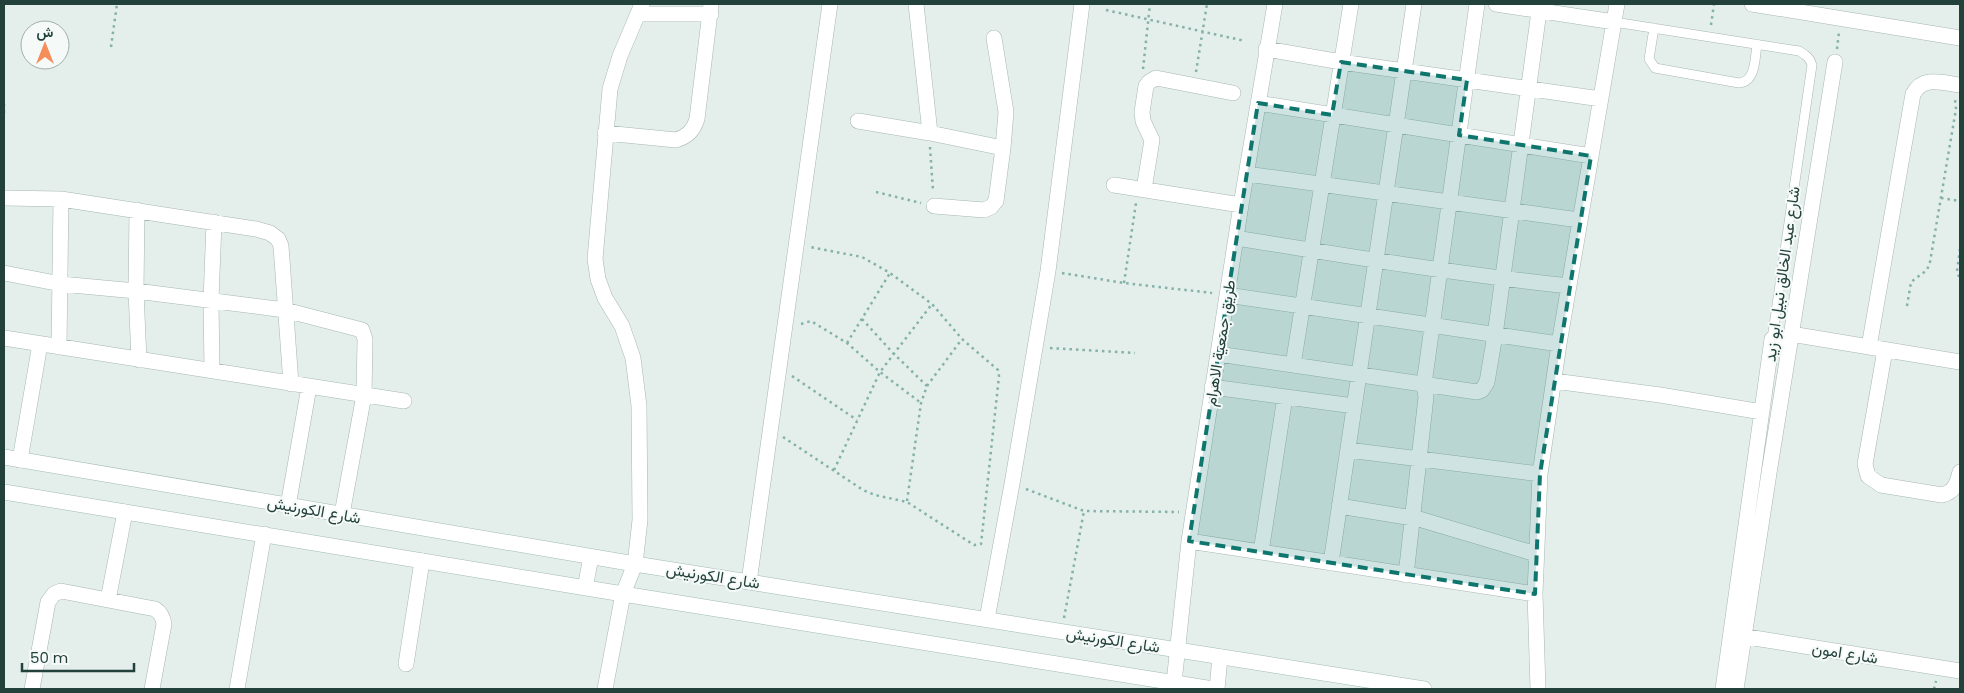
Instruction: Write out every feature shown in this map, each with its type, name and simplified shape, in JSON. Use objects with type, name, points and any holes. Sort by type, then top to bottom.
[{"type":"street","points":[[749,582],[830,4]]},
{"type":"street","points":[[916,4],[930,132]]},
{"type":"street","points":[[987,619],[1048,271],[1082,4]]},
{"type":"street","name":"طريق جمعية الاهرام","points":[[1174,683],[1193,512],[1266,49],[1275,4]]},
{"type":"street","points":[[1293,365],[1351,4]]},
{"type":"street","points":[[1331,563],[1414,4]]},
{"type":"street","points":[[1406,575],[1426,397],[1424,384],[1477,4]]},
{"type":"street","points":[[1496,4],[1540,7],[1614,22]]},
{"type":"street","points":[[1538,689],[1535,594],[1540,474],[1579,220],[1602,99],[1616,4]]},
{"type":"street","points":[[1752,4],[1960,38]]},
{"type":"street","points":[[1218,354],[1477,392],[1482,390],[1486,382],[1495,335],[1540,7]]},
{"type":"street","points":[[605,133],[676,140],[687,136],[694,128],[697,119],[711,9],[640,9],[613,75],[610,89],[605,133],[595,259],[598,279],[606,298],[622,326],[630,347],[634,367],[639,406],[640,510],[635,564],[623,594],[605,689]]},
{"type":"street","points":[[934,206],[984,210],[991,207],[996,201],[1004,148],[1006,112],[994,38]]},
{"type":"street","points":[[1266,49],[1341,62],[1602,99]]},
{"type":"street","name":"شارع عبد الخالق نبيل ابو زيد","points":[[1724,689],[1738,636],[1769,473],[1836,57]]},
{"type":"street","points":[[1141,189],[1152,140],[1142,117],[1146,86],[1149,82],[1156,78],[1233,93]]},
{"type":"street","points":[[1869,347],[1914,94],[1918,87],[1926,82],[1960,85]]},
{"type":"street","points":[[1258,104],[1591,156]]},
{"type":"street","points":[[858,120],[930,132],[1004,148]]},
{"type":"street","points":[[1247,174],[1579,220]]},
{"type":"street","points":[[1114,185],[1241,205]]},
{"type":"street","points":[[4,198],[61,199],[214,222],[270,233],[278,239],[281,246],[291,384]]},
{"type":"street","points":[[59,347],[61,199]]},
{"type":"street","points":[[137,210],[136,291],[139,360]]},
{"type":"street","points":[[212,371],[211,301],[214,222]]},
{"type":"street","points":[[1236,238],[1376,261],[1502,279],[1569,286]]},
{"type":"street","points":[[4,273],[60,284],[136,291],[285,310],[362,330],[365,339],[364,395],[342,514]]},
{"type":"street","points":[[1227,295],[1559,344]]},
{"type":"street","points":[[4,338],[404,401]]},
{"type":"street","points":[[1772,339],[1790,338],[1869,347],[1960,362]]},
{"type":"street","name":"شارع عبد الخالق نبيل ابو زيد","points":[[1736,689],[1738,636],[1753,470],[1772,339]]},
{"type":"street","points":[[20,460],[40,344]]},
{"type":"street","points":[[1885,350],[1865,464],[1868,476],[1871,480],[1881,485],[1942,495],[1955,487],[1960,472]]},
{"type":"street","points":[[1554,381],[1660,395],[1762,412]]},
{"type":"street","points":[[288,506],[309,387]]},
{"type":"street","points":[[1212,387],[1354,406]]},
{"type":"street","points":[[1261,552],[1285,397]]},
{"type":"street","points":[[1348,450],[1540,474]]},
{"type":"street","name":"شارع الكورنيش","points":[[4,457],[591,557],[1424,689]]},
{"type":"street","points":[[1753,470],[1769,473]]},
{"type":"street","name":"شارع الكورنيش","points":[[4,492],[1213,689]]},
{"type":"street","points":[[1339,506],[1412,518],[1536,554]]},
{"type":"street","points":[[108,600],[125,512]]},
{"type":"street","points":[[236,689],[264,534]]},
{"type":"street","points":[[1189,541],[1535,594]]},
{"type":"street","points":[[585,588],[591,557]]},
{"type":"street","points":[[406,664],[422,561]]},
{"type":"street","points":[[32,689],[50,598],[60,591],[155,608],[164,618],[164,624],[152,689]]},
{"type":"street","name":"شارع امون","points":[[1738,636],[1960,671]]},
{"type":"street","points":[[1217,689],[1220,657]]},
{"type":"lane","name":"شارع عبد الخالق نبيل ابو زيد","points":[[1614,22],[1799,51],[1807,55],[1812,65],[1772,339]]},
{"type":"lane","points":[[1654,28],[1649,59],[1654,68],[1739,83],[1746,82],[1751,76],[1757,44]]},
{"type":"path","points":[[112,47],[117,4]]},
{"type":"path","points":[[1149,82],[1142,64],[1150,4]]},
{"type":"path","points":[[1193,85],[1207,4]]},
{"type":"path","points":[[1710,30],[1714,4]]},
{"type":"path","points":[[1106,10],[1245,41]]},
{"type":"path","points":[[1836,57],[1839,35]]},
{"type":"path","points":[[1907,306],[1911,282],[1927,270],[1930,265],[1956,106],[1954,98],[1945,83]]},
{"type":"path","points":[[4,104],[4,116]]},
{"type":"path","points":[[876,192],[934,206],[930,132]]},
{"type":"path","points":[[1124,283],[1141,189]]},
{"type":"path","points":[[1941,198],[1960,201]]},
{"type":"path","points":[[780,434],[863,490],[875,495],[907,502],[974,545],[981,544],[999,376],[996,367],[962,339],[932,304],[890,273],[862,257],[796,245]]},
{"type":"path","points":[[1960,249],[1957,271],[1960,280]]},
{"type":"path","points":[[1048,271],[1124,283],[1227,295]]},
{"type":"path","points":[[847,343],[890,273]]},
{"type":"path","points":[[834,470],[880,372],[932,304]]},
{"type":"path","points":[[862,318],[893,353],[927,386]]},
{"type":"path","points":[[798,327],[802,322],[811,320],[847,343],[920,403]]},
{"type":"path","points":[[907,502],[920,403],[927,386],[962,339]]},
{"type":"path","points":[[1035,347],[1135,353]]},
{"type":"path","points":[[784,371],[857,420]]},
{"type":"path","points":[[1012,484],[1084,511],[1193,512]]},
{"type":"path","points":[[1061,632],[1084,511]]},
{"type":"highlighted area","points":[[1341,62],[1467,80],[1459,135],[1591,156],[1540,474],[1535,594],[1189,541],[1258,103],[1332,115]]}]
